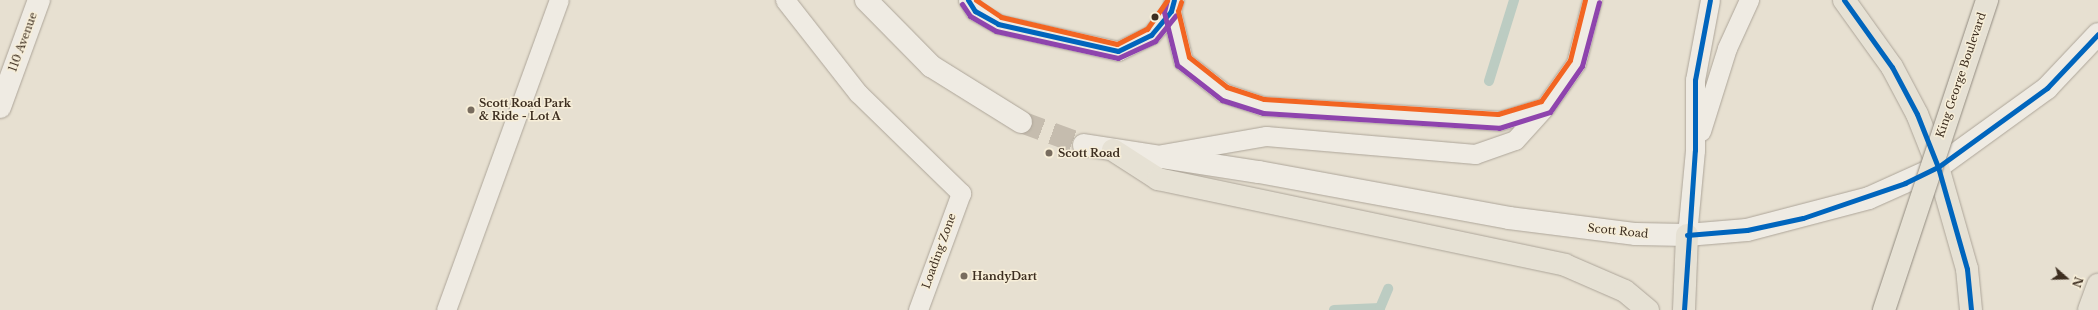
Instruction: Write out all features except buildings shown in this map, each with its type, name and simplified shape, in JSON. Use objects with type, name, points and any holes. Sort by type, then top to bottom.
[{"type":"main road","name":"110 Avenue","points":[[0,107],[39,0]]},
{"type":"main road","points":[[866,0],[931,66],[1021,122]]},
{"type":"main road","points":[[1844,0],[1892,67],[1917,114],[1938,167],[1967,268],[1971,310]]},
{"type":"main road","name":"King George Boulevard","points":[[1884,310],[1987,0]]},
{"type":"main road","name":"Scott Road","points":[[1084,145],[1147,156],[1260,172],[1509,218],[1636,234],[1687,235],[1747,230],[1803,218],[1869,198],[1938,167],[2047,88],[2098,34]]},
{"type":"main road","points":[[1113,150],[1158,179],[1564,265],[1625,291],[1648,310]]},
{"type":"main road","points":[[1684,310],[1687,235]]},
{"type":"main road","points":[[2089,310],[2098,285]]},
{"type":"lane","points":[[446,310],[559,0]]},
{"type":"lane","name":"Loading Zone","points":[[785,0],[858,93],[961,193],[918,310]]},
{"type":"lane","points":[[968,0],[975,11],[998,24],[1118,51],[1151,35],[1173,5]]},
{"type":"lane","points":[[1147,156],[1266,136],[1475,154],[1515,140],[1545,107],[1576,63],[1592,0]]},
{"type":"lane","points":[[1687,235],[1695,150],[1695,80],[1710,0]]},
{"type":"lane","points":[[1695,150],[1727,48],[1749,0]]},
{"type":"lane","points":[[1173,5],[1183,61],[1224,93],[1263,106],[1499,121],[1545,107]]},
{"type":"waterway","points":[[1489,81],[1514,0]]},
{"type":"waterway","points":[[1334,310],[1380,308],[1388,289]]},
{"type":"tunnel","points":[[1021,122],[1084,145]]},
{"type":"transit line","points":[[968,0],[975,11],[998,24],[1118,51],[1151,35],[1171,11],[1174,0]]},
{"type":"transit line","points":[[976,0],[1001,17],[1117,44],[1147,29],[1167,0]]},
{"type":"transit line","points":[[1167,0],[1164,12],[1177,65],[1222,100],[1263,113],[1499,128],[1550,112],[1582,66],[1599,2]]},
{"type":"transit line","points":[[1181,2],[1178,11],[1189,57],[1227,87],[1264,99],[1498,114],[1541,101],[1570,60],[1585,0]]},
{"type":"transit line","points":[[1684,310],[1695,150],[1695,80],[1710,0]]},
{"type":"transit line","points":[[1844,0],[1892,67],[1917,114],[1938,167],[1967,269],[1971,310]]},
{"type":"transit line","points":[[962,4],[970,16],[996,31],[1118,58],[1155,41],[1176,15]]},
{"type":"transit line","points":[[1687,235],[1747,230],[1803,218],[1905,183],[1938,167],[2047,88],[2098,34]]},
{"type":"place","name":"Scott Road Park & Ride - Lot A","points":[[471,110]]},
{"type":"place","name":"Scott Road","points":[[1049,153]]},
{"type":"place","name":"HandyDart","points":[[964,276]]}]
